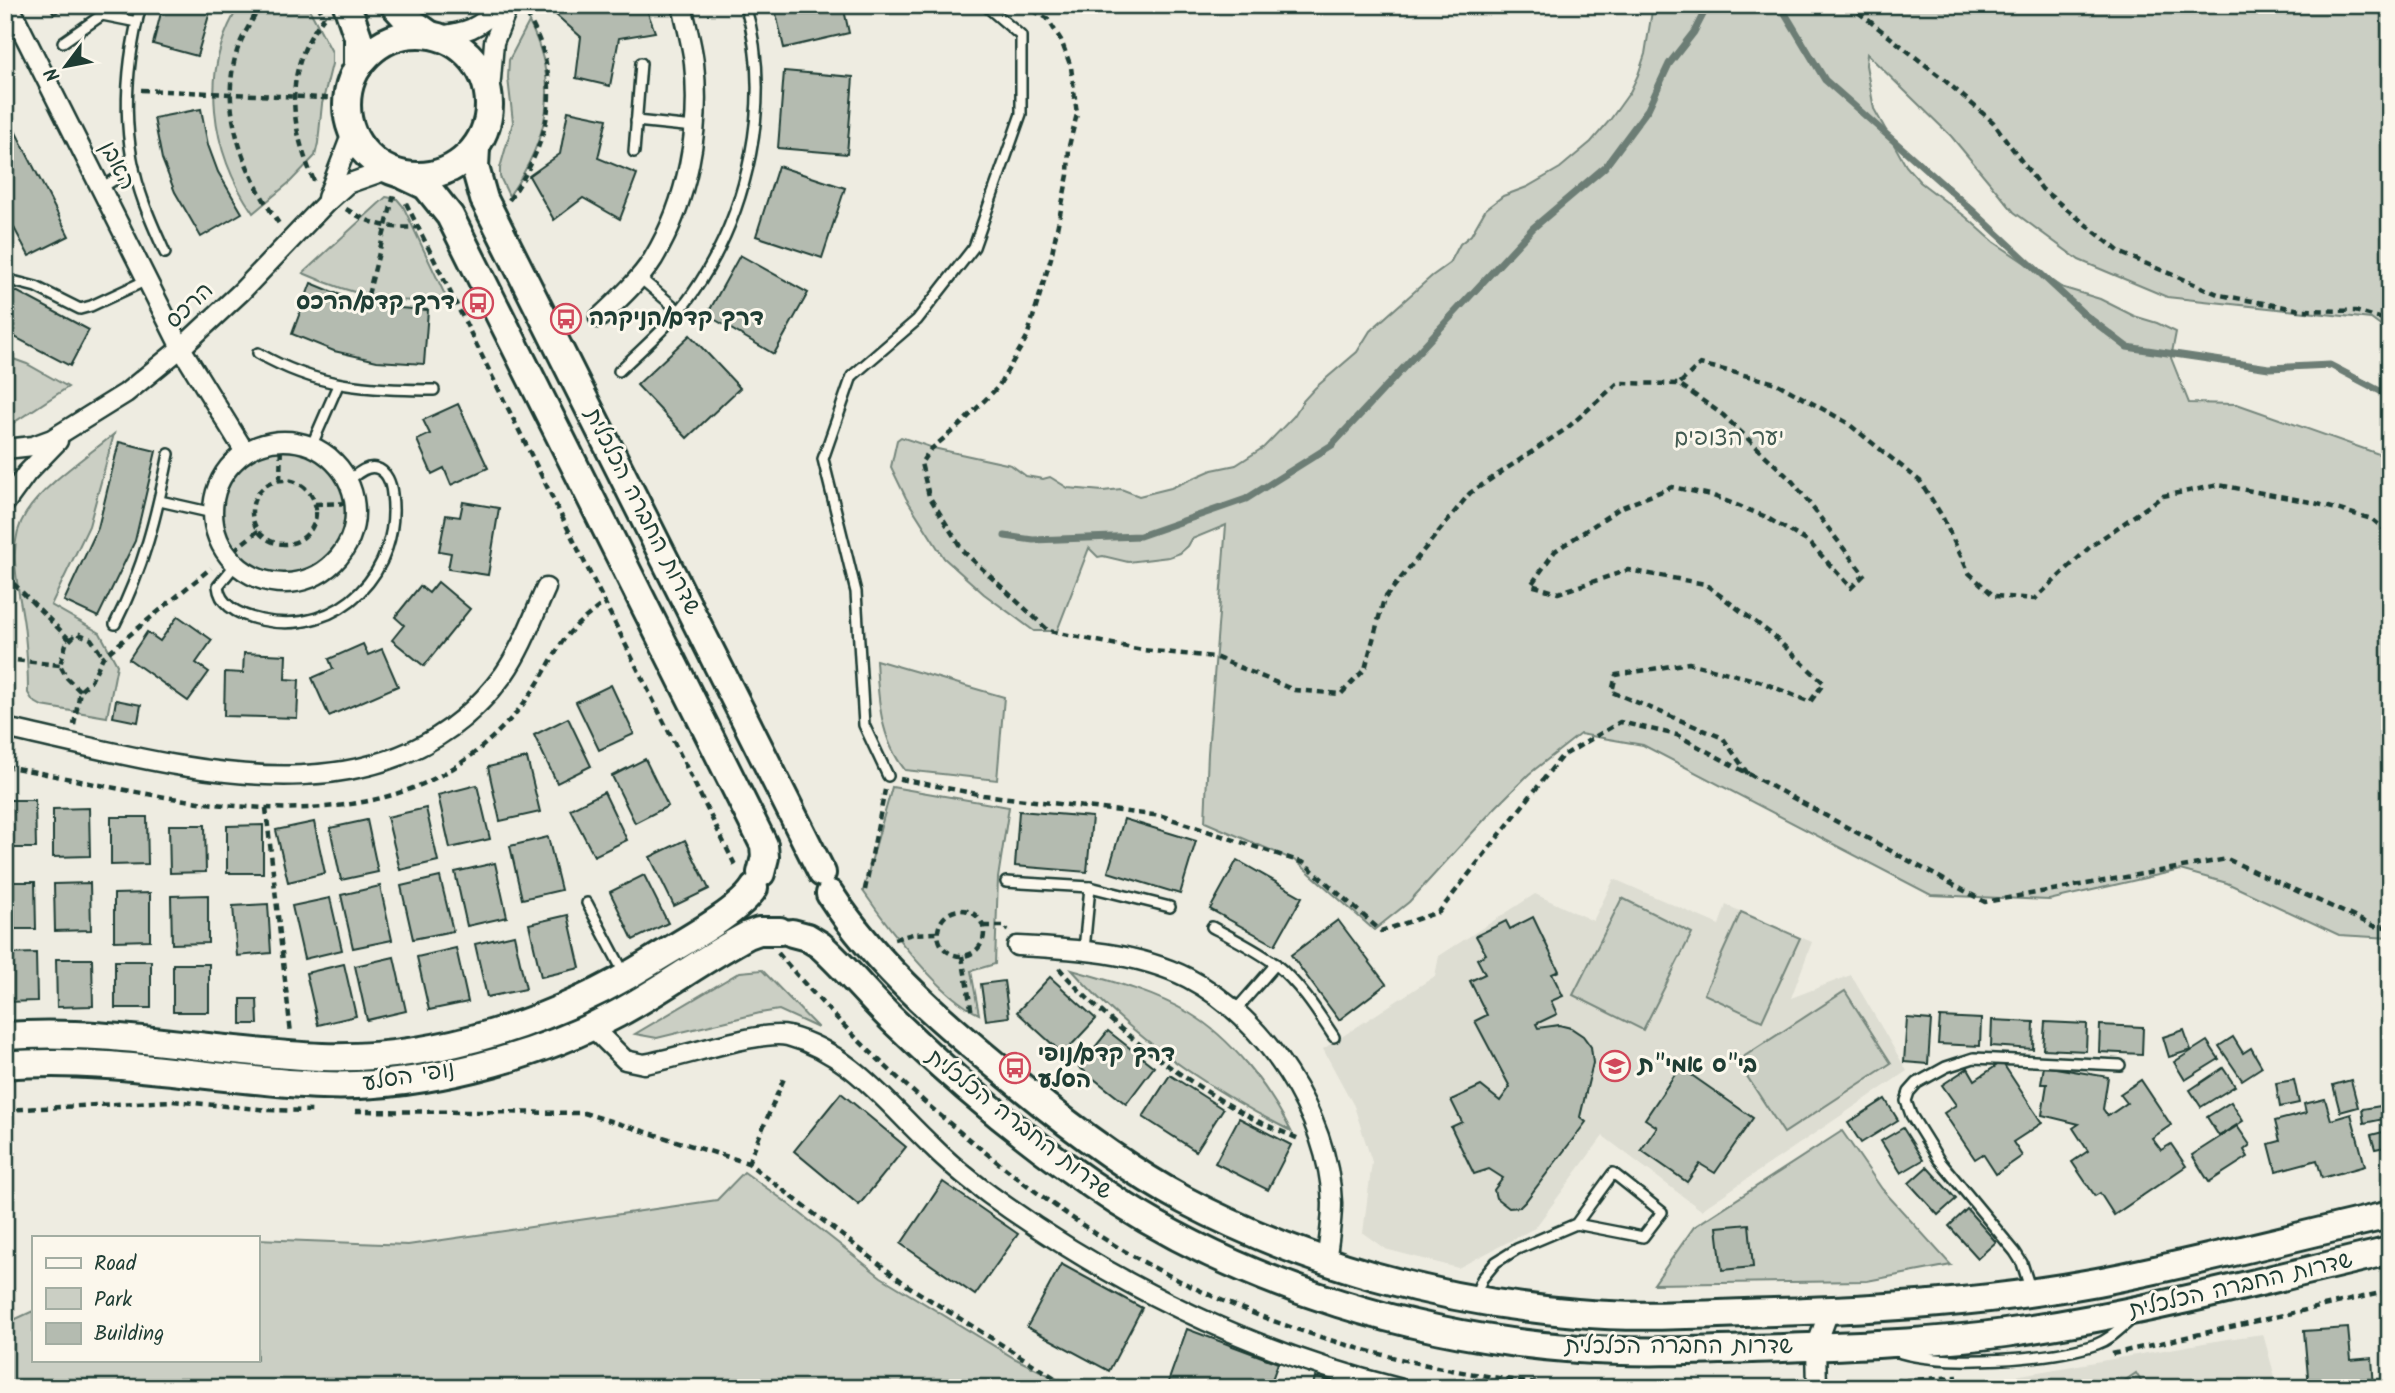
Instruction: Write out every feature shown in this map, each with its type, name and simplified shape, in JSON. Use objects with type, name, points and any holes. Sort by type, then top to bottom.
[{"type":"main road","points":[[394,5],[405,17],[432,35]]},
{"type":"main road","points":[[335,11],[358,37],[358,68]]},
{"type":"main road","points":[[432,35],[444,38],[465,51],[477,64],[488,86],[490,114],[476,148],[456,167],[431,176],[397,176],[365,153],[352,133],[347,99],[354,73],[370,51],[393,37],[432,35]]},
{"type":"main road","name":"שדרות החברה הכלכלית","points":[[476,148],[475,167],[492,215],[841,912],[920,999],[979,1051],[1066,1122],[1148,1179],[1181,1198],[1241,1227],[1325,1261],[1401,1283],[1474,1299],[1577,1313],[1626,1316],[1829,1311],[1953,1303],[2031,1293],[2149,1271],[2390,1215]]},
{"type":"main road","name":"שדרות החברה הכלכלית","points":[[397,176],[426,186],[450,216],[764,845],[765,857],[755,885]]},
{"type":"main road","points":[[794,857],[813,863],[826,884],[825,914],[812,927],[786,932],[769,925],[760,916],[754,896],[755,885],[773,862],[794,857]]},
{"type":"main road","name":"נופי הסלע","points":[[5,1037],[87,1036],[293,1055],[371,1057],[433,1047],[572,1006],[741,905],[755,885]]},
{"type":"main road","name":"נופי הסלע","points":[[5,1065],[86,1065],[173,1070],[291,1084],[373,1085],[418,1079],[520,1055],[592,1027],[656,992],[748,934],[759,931],[786,932]]},
{"type":"main road","name":"שדרות החברה הכלכלית","points":[[786,932],[807,937],[820,945],[925,1051],[1044,1151],[1119,1203],[1164,1230],[1246,1269],[1321,1297],[1441,1329],[1533,1344],[1626,1351],[1816,1347],[2003,1333],[2142,1309],[2390,1251]]},
{"type":"street","name":"האבן","points":[[9,5],[181,348],[245,452]]},
{"type":"street","points":[[432,35],[462,33],[475,28],[500,5]]},
{"type":"street","points":[[489,104],[494,42],[509,5]]},
{"type":"street","points":[[599,318],[652,260],[673,216],[692,153],[696,105],[694,62],[682,5]]},
{"type":"street","name":"הרכס","points":[[327,202],[352,133]]},
{"type":"street","name":"הרכס","points":[[5,449],[33,446],[52,439],[126,393],[181,348],[241,292],[347,184],[397,176]]},
{"type":"street","name":"הרכס","points":[[6,502],[37,462],[75,426]]},
{"type":"street","points":[[281,442],[312,447],[333,461],[348,481],[354,503],[354,525],[345,549],[336,562],[316,576],[303,581],[278,583],[255,577],[232,559],[215,530],[213,513],[215,495],[223,475],[245,452],[281,442]]},
{"type":"street","points":[[5,477],[6,502]]},
{"type":"street","points":[[5,729],[206,770],[260,775],[307,776],[347,772],[386,762],[444,734],[484,698],[505,672],[522,644],[545,588]]},
{"type":"street","points":[[1017,946],[1084,950],[1148,963],[1187,978],[1216,995],[1234,1012],[1283,1063],[1308,1111],[1327,1167],[1332,1200],[1325,1261]]},
{"type":"street","points":[[592,1027],[625,1060],[644,1064],[759,1037],[785,1035],[816,1045],[838,1057],[934,1149],[987,1193],[1068,1248],[1123,1280],[1208,1322],[1283,1354],[1398,1388]]},
{"type":"street","points":[[1817,1388],[1816,1347],[1829,1311]]},
{"type":"lane","points":[[141,5],[129,60],[126,90],[127,131],[143,203],[165,253]]},
{"type":"lane","points":[[619,371],[678,310],[709,268],[738,201],[748,163],[754,120],[755,55],[745,5]]},
{"type":"lane","points":[[888,776],[864,725],[856,592],[823,459],[852,376],[917,320],[974,247],[1021,114],[1021,36],[985,5]]},
{"type":"lane","points":[[62,42],[102,15],[137,22]]},
{"type":"lane","points":[[634,152],[641,63]]},
{"type":"lane","points":[[636,121],[694,127]]},
{"type":"lane","points":[[101,188],[134,168]]},
{"type":"lane","points":[[639,277],[678,310]]},
{"type":"lane","points":[[5,279],[36,287],[80,309],[147,280]]},
{"type":"lane","points":[[258,353],[285,369],[338,385],[434,390]]},
{"type":"lane","points":[[312,447],[338,385]]},
{"type":"lane","points":[[115,624],[142,564],[160,501],[169,454]]},
{"type":"lane","points":[[232,559],[218,586],[218,593],[226,604],[240,614],[275,622],[296,622],[324,615],[349,602],[365,589],[379,569],[387,552],[395,513],[391,485],[385,474],[377,468],[367,468],[348,481]]},
{"type":"lane","points":[[160,501],[213,513]]},
{"type":"lane","points":[[1006,882],[1090,887],[1170,907]]},
{"type":"lane","points":[[1084,950],[1090,887]]},
{"type":"lane","points":[[587,903],[626,976]]},
{"type":"lane","points":[[1212,927],[1276,964],[1298,988],[1334,1037]]},
{"type":"lane","points":[[1234,1012],[1276,964]]},
{"type":"lane","points":[[2031,1293],[2022,1263],[2015,1252],[1939,1160],[1911,1115],[1906,1101],[1909,1092],[1917,1083],[1945,1067],[1974,1058],[2120,1065]]},
{"type":"lane","points":[[1474,1299],[1482,1279],[1496,1262],[1517,1249],[1576,1224],[1613,1173],[1662,1212],[1643,1237],[1576,1224]]},
{"type":"path","points":[[261,5],[238,49],[232,94],[235,129],[243,157],[265,204],[290,240]]},
{"type":"path","points":[[492,215],[509,200],[529,171],[542,141],[548,112],[550,83],[547,62],[538,36],[522,5]]},
{"type":"path","points":[[1022,5],[1047,18],[1061,40],[1071,67],[1077,114],[1069,146],[1068,175],[1051,258],[1027,337],[998,387],[930,450],[921,463],[929,496],[962,551],[1049,631],[1142,650],[1215,657],[1294,691],[1340,694],[1365,669],[1384,599],[1469,493],[1566,429],[1618,383],[1679,384],[1723,415],[1793,482],[1864,575],[1851,588],[1810,543],[1764,516],[1711,495],[1672,487],[1620,509],[1556,551],[1531,585],[1558,593],[1628,570],[1705,584],[1770,632],[1824,682],[1810,702],[1759,681],[1689,663],[1616,675],[1612,692],[1723,738],[1748,774]]},
{"type":"path","points":[[1849,5],[1993,122],[2042,189],[2121,253],[2220,295],[2301,310],[2355,311],[2390,321]]},
{"type":"path","points":[[335,11],[306,41],[295,77],[293,96],[296,128],[302,150],[327,202],[386,226],[418,227]]},
{"type":"path","points":[[126,90],[347,99]]},
{"type":"path","points":[[368,295],[397,176]]},
{"type":"path","points":[[397,176],[418,227],[755,885]]},
{"type":"path","points":[[1679,384],[1700,364],[1776,383],[1846,422],[1920,481],[1942,516],[1969,573],[1994,596],[2035,599],[2091,546],[2164,496],[2219,485],[2311,502],[2372,519],[2390,534]]},
{"type":"path","points":[[279,481],[281,442]]},
{"type":"path","points":[[279,481],[290,481],[304,487],[315,504],[314,524],[299,541],[277,544],[258,531],[253,519],[252,509],[258,494],[266,486],[279,481]]},
{"type":"path","points":[[315,504],[354,503]]},
{"type":"path","points":[[71,742],[80,691],[91,681],[103,657],[232,559],[258,531]]},
{"type":"path","points":[[5,575],[70,640]]},
{"type":"path","points":[[80,691],[67,678],[60,664],[66,644],[77,633],[91,639],[103,657]]},
{"type":"path","points":[[5,659],[60,664]]},
{"type":"path","points":[[865,890],[888,776],[982,795],[1162,816],[1304,863],[1381,930],[1439,912],[1561,757],[1620,722],[1677,736],[1985,902],[2227,859],[2374,926],[2390,927]]},
{"type":"path","points":[[266,808],[293,1055]]},
{"type":"path","points":[[964,909],[980,919],[985,934],[977,951],[962,956],[943,948],[938,933],[942,919],[956,910],[964,909]]},
{"type":"path","points":[[873,949],[896,937],[938,933]]},
{"type":"path","points":[[1040,947],[1074,986],[1135,1040],[1243,1114],[1321,1149]]},
{"type":"path","points":[[962,956],[979,1051]]},
{"type":"path","points":[[748,1163],[785,1076]]},
{"type":"path","points":[[5,1111],[172,1101],[269,1110],[324,1111]]},
{"type":"path","points":[[351,1111],[584,1113],[748,1163],[908,1286],[1071,1388]]},
{"type":"shaded area","points":[[1614,879],[1719,925],[1726,905],[1812,942],[1791,998],[1851,975],[1907,1071],[1701,1210],[1603,1136],[1535,1228],[1458,1268],[1385,1249],[1363,1233],[1372,1162],[1354,1106],[1323,1049],[1435,976],[1439,956],[1535,894],[1593,921]]},
{"type":"shaded area","points":[[2263,1334],[2278,1388],[1946,1388],[2227,1339]]},
{"type":"green space","points":[[240,5],[307,5],[332,52],[315,156],[290,182],[253,213],[227,164],[219,138],[215,110],[218,56]]},
{"type":"green space","name":"יער הצופים","points":[[1653,5],[2390,5],[2390,333],[2371,319],[2167,297],[2079,260],[2014,212],[1951,136],[1867,54],[1866,65],[1874,109],[1906,166],[1920,182],[1994,242],[2061,287],[2100,299],[2176,332],[2171,358],[2189,403],[2237,404],[2390,458],[2390,938],[2339,935],[2227,883],[2180,870],[2049,900],[1931,895],[1643,745],[1580,734],[1529,774],[1409,902],[1374,930],[1296,861],[1205,822],[1226,525],[1192,539],[1180,553],[1169,557],[1128,562],[1098,557],[1089,548],[1057,631],[1034,631],[984,594],[944,558],[906,498],[891,467],[897,440],[901,437],[933,448],[1011,465],[1026,476],[1043,479],[1050,477],[1068,488],[1103,491],[1121,489],[1139,496],[1171,488],[1212,470],[1236,465],[1264,447],[1294,416],[1315,388],[1357,352],[1370,331],[1450,263],[1460,244],[1471,235],[1486,209],[1503,196],[1527,187],[1560,168],[1591,142],[1630,92],[1638,75],[1645,54]]},
{"type":"green space","points":[[529,22],[545,68],[546,112],[533,154],[509,196],[500,177],[500,168],[513,122],[508,78],[509,60]]},
{"type":"green space","points":[[386,197],[397,199],[403,206],[446,297],[409,301],[373,297],[337,287],[303,273]]},
{"type":"green space","points":[[5,356],[27,364],[68,387],[13,423],[5,423]]},
{"type":"green space","points":[[114,434],[89,526],[51,605],[100,633],[117,665],[107,717],[42,706],[33,701],[28,693],[26,641],[15,557],[19,527],[34,502],[55,481]]},
{"type":"green space","points":[[284,450],[308,455],[328,468],[341,488],[346,512],[341,536],[328,556],[308,569],[284,574],[260,569],[240,556],[227,536],[222,512],[227,488],[240,468],[260,455]]},
{"type":"green space","points":[[876,660],[1004,697],[997,780],[905,770],[885,732],[879,703]]},
{"type":"green space","points":[[892,787],[1009,807],[998,878],[995,964],[971,971],[979,1014],[948,993],[932,977],[900,941],[863,891]]},
{"type":"green space","points":[[1622,898],[1692,933],[1643,1030],[1573,995]]},
{"type":"green space","points":[[1741,912],[1800,938],[1762,1021],[1704,994]]},
{"type":"green space","points":[[762,970],[818,1028],[779,1010],[657,1038],[635,1034],[740,972]]},
{"type":"green space","points":[[1072,970],[1146,993],[1205,1023],[1248,1065],[1291,1131],[1231,1098],[1174,1061],[1120,1018]]},
{"type":"green space","points":[[1845,991],[1891,1063],[1784,1133],[1737,1061]]},
{"type":"green space","points":[[1842,1131],[1882,1189],[1951,1265],[1867,1281],[1654,1284],[1694,1227]]},
{"type":"green space","points":[[744,1172],[881,1277],[1014,1358],[1075,1388],[5,1388],[5,1324],[32,1311],[32,1362],[259,1362],[259,1239],[408,1245],[717,1200]]},
{"type":"green space","points":[[2136,1373],[2145,1388],[2114,1388]]},
{"type":"building","points":[[49,5],[68,5],[54,14]]},
{"type":"building","points":[[163,5],[212,5],[197,56],[153,44]]},
{"type":"building","points":[[560,5],[645,5],[655,32],[619,38],[610,86],[576,78],[581,37],[555,14]]},
{"type":"building","points":[[774,5],[843,5],[849,33],[784,48]]},
{"type":"building","points":[[784,71],[853,77],[847,154],[778,148]]},
{"type":"building","points":[[201,109],[208,145],[218,172],[242,213],[201,237],[175,192],[162,159],[154,118]]},
{"type":"building","points":[[5,111],[69,236],[29,256],[5,211]]},
{"type":"building","points":[[568,111],[607,119],[598,158],[637,174],[620,219],[583,198],[554,220],[529,176],[560,154]]},
{"type":"building","points":[[778,166],[845,188],[822,258],[756,236]]},
{"type":"building","points":[[740,255],[808,293],[774,354],[707,315]]},
{"type":"building","points":[[311,283],[350,299],[384,307],[428,310],[424,364],[377,361],[334,351],[292,334]]},
{"type":"building","points":[[5,292],[18,292],[89,330],[70,366],[5,332]]},
{"type":"building","points":[[690,335],[740,388],[687,438],[637,385]]},
{"type":"building","points":[[458,404],[488,468],[451,485],[444,468],[432,474],[417,440],[430,434],[423,420]]},
{"type":"building","points":[[119,442],[156,451],[135,541],[98,617],[64,601],[98,528]]},
{"type":"building","points":[[463,502],[499,508],[488,575],[448,569],[451,553],[439,551],[446,515],[460,517]]},
{"type":"building","points":[[438,582],[470,609],[424,666],[392,640],[404,625],[395,617],[420,586],[429,593]]},
{"type":"building","points":[[178,616],[212,640],[196,663],[209,672],[188,701],[129,659],[147,632],[160,641]]},
{"type":"building","points":[[363,644],[368,655],[382,649],[398,686],[329,716],[312,678],[333,669],[329,659]]},
{"type":"building","points":[[244,653],[286,655],[285,679],[299,680],[297,718],[224,716],[225,672],[243,673]]},
{"type":"building","points":[[611,685],[634,734],[599,750],[576,702]]},
{"type":"building","points":[[116,700],[141,705],[138,722],[113,717]]},
{"type":"building","points":[[568,718],[591,766],[557,783],[534,735]]},
{"type":"building","points":[[527,758],[540,812],[500,821],[488,767]]},
{"type":"building","points":[[645,759],[668,806],[635,823],[612,776]]},
{"type":"building","points":[[477,785],[490,839],[450,848],[438,795]]},
{"type":"building","points":[[604,792],[627,840],[594,856],[570,809]]},
{"type":"building","points":[[5,800],[35,800],[36,848],[5,848]]},
{"type":"building","points":[[89,808],[90,856],[53,857],[53,809]]},
{"type":"building","points":[[426,808],[438,861],[400,870],[387,817]]},
{"type":"building","points":[[1019,811],[1092,817],[1087,872],[1015,866]]},
{"type":"building","points":[[111,817],[147,817],[148,864],[111,865]]},
{"type":"building","points":[[1124,819],[1196,841],[1180,894],[1108,872]]},
{"type":"building","points":[[367,820],[378,872],[341,880],[330,828]]},
{"type":"building","points":[[314,822],[325,873],[288,882],[276,830]]},
{"type":"building","points":[[169,825],[205,825],[206,872],[170,873]]},
{"type":"building","points":[[263,825],[263,873],[227,873],[227,826]]},
{"type":"building","points":[[548,837],[561,890],[522,899],[510,846]]},
{"type":"building","points":[[685,840],[709,889],[674,906],[650,857]]},
{"type":"building","points":[[1237,860],[1302,897],[1275,945],[1210,909]]},
{"type":"building","points":[[495,863],[507,917],[467,926],[455,872]]},
{"type":"building","points":[[644,875],[668,923],[633,940],[610,892]]},
{"type":"building","points":[[440,877],[453,931],[413,939],[401,886]]},
{"type":"building","points":[[5,882],[35,882],[36,929],[5,929]]},
{"type":"building","points":[[90,883],[91,930],[55,931],[54,884]]},
{"type":"building","points":[[380,886],[392,940],[353,948],[341,895]]},
{"type":"building","points":[[150,893],[150,940],[114,941],[114,894]]},
{"type":"building","points":[[208,895],[208,943],[172,944],[171,896]]},
{"type":"building","points":[[330,898],[342,950],[304,959],[292,906]]},
{"type":"building","points":[[268,904],[271,953],[237,956],[233,906]]},
{"type":"building","points":[[568,915],[580,968],[541,977],[529,924]]},
{"type":"building","points":[[1533,917],[1559,971],[1552,974],[1563,996],[1551,1001],[1557,1014],[1536,1024],[1538,1028],[1559,1025],[1571,1028],[1583,1036],[1591,1047],[1593,1063],[1580,1117],[1586,1122],[1525,1202],[1520,1207],[1509,1208],[1496,1198],[1494,1190],[1503,1178],[1489,1169],[1474,1174],[1451,1127],[1462,1122],[1451,1100],[1481,1086],[1500,1101],[1510,1087],[1475,1021],[1487,1015],[1470,981],[1485,974],[1477,959],[1486,954],[1476,936],[1506,921],[1510,929]]},
{"type":"building","points":[[1338,920],[1386,984],[1339,1020],[1291,955]]},
{"type":"building","points":[[514,935],[526,989],[487,997],[475,944]]},
{"type":"building","points":[[456,948],[468,1002],[429,1010],[417,957]]},
{"type":"building","points":[[36,953],[37,1001],[5,1002],[5,954]]},
{"type":"building","points":[[394,957],[406,1011],[367,1020],[355,966]]},
{"type":"building","points":[[56,959],[92,959],[93,1006],[57,1007]]},
{"type":"building","points":[[115,961],[151,961],[151,1008],[115,1008]]},
{"type":"building","points":[[173,964],[209,964],[209,1012],[173,1012]]},
{"type":"building","points":[[344,964],[356,1016],[318,1025],[306,973]]},
{"type":"building","points":[[1050,977],[1096,1019],[1063,1054],[1017,1012]]},
{"type":"building","points":[[1004,981],[1009,1017],[986,1020],[981,984]]},
{"type":"building","points":[[241,999],[257,999],[258,1024],[241,1024]]},
{"type":"building","points":[[1940,1017],[1981,1019],[1980,1046],[1938,1044]]},
{"type":"building","points":[[1907,1018],[1931,1020],[1928,1064],[1904,1062]]},
{"type":"building","points":[[1992,1020],[2034,1022],[2033,1049],[1991,1046]]},
{"type":"building","points":[[2045,1022],[2087,1024],[2086,1051],[2043,1049]]},
{"type":"building","points":[[2100,1025],[2143,1027],[2142,1054],[2099,1052]]},
{"type":"building","points":[[2184,1030],[2191,1050],[2169,1057],[2163,1037]]},
{"type":"building","points":[[1108,1031],[1154,1067],[1126,1104],[1079,1067]]},
{"type":"building","points":[[2233,1037],[2243,1053],[2251,1048],[2262,1067],[2242,1080],[2219,1046]]},
{"type":"building","points":[[2207,1041],[2219,1059],[2185,1080],[2174,1062]]},
{"type":"building","points":[[2002,1062],[2042,1123],[2013,1142],[2022,1156],[1996,1174],[1983,1154],[1975,1159],[1944,1113],[1956,1105],[1942,1085],[1968,1068],[1975,1080]]},
{"type":"building","points":[[2044,1066],[2108,1077],[2103,1109],[2108,1116],[2127,1103],[2120,1094],[2141,1080],[2171,1125],[2152,1138],[2161,1150],[2171,1144],[2186,1166],[2114,1215],[2100,1193],[2095,1196],[2072,1162],[2088,1151],[2073,1128],[2079,1124],[2042,1115],[2047,1084],[2041,1084]]},
{"type":"building","points":[[1680,1067],[1753,1118],[1715,1173],[1700,1164],[1687,1182],[1641,1150],[1657,1127],[1645,1119]]},
{"type":"building","points":[[2223,1068],[2235,1086],[2201,1107],[2190,1090]]},
{"type":"building","points":[[1170,1075],[1223,1109],[1196,1151],[1143,1117]]},
{"type":"building","points":[[2294,1080],[2299,1103],[2280,1107],[2276,1083]]},
{"type":"building","points":[[2351,1080],[2358,1107],[2340,1112],[2333,1085]]},
{"type":"building","points":[[841,1093],[906,1147],[859,1205],[794,1151]]},
{"type":"building","points":[[1885,1099],[1898,1120],[1861,1143],[1848,1123]]},
{"type":"building","points":[[2325,1099],[2331,1120],[2351,1114],[2365,1166],[2322,1178],[2317,1160],[2276,1171],[2269,1144],[2280,1141],[2275,1121],[2306,1113],[2304,1104]]},
{"type":"building","points":[[2231,1102],[2243,1121],[2219,1136],[2207,1117]]},
{"type":"building","points":[[2381,1106],[2384,1119],[2364,1123],[2362,1109]]},
{"type":"building","points":[[1239,1118],[1291,1145],[1268,1190],[1215,1163]]},
{"type":"building","points":[[2237,1126],[2250,1145],[2244,1150],[2248,1157],[2209,1182],[2192,1155]]},
{"type":"building","points":[[1903,1128],[1923,1160],[1901,1173],[1881,1141]]},
{"type":"building","points":[[2387,1131],[2390,1146],[2375,1149],[2371,1135]]},
{"type":"building","points":[[1927,1167],[1956,1199],[1938,1215],[1909,1183]]},
{"type":"building","points":[[943,1182],[1018,1234],[975,1295],[901,1244]]},
{"type":"building","points":[[1967,1209],[1996,1242],[1978,1258],[1949,1226]]},
{"type":"building","points":[[1749,1224],[1753,1267],[1722,1270],[1717,1227]]},
{"type":"building","points":[[1061,1264],[1142,1308],[1109,1371],[1027,1327]]},
{"type":"building","points":[[2348,1328],[2351,1360],[2372,1358],[2374,1388],[2344,1388],[2344,1385],[2309,1388],[2304,1331]]},
{"type":"building","points":[[1187,1329],[1278,1363],[1269,1388],[1166,1388]]},
{"type":"building","points":[[1315,1377],[1354,1388],[1312,1388]]},
{"type":"waterway","points":[[1005,536],[1033,540],[1140,536],[1246,499],[1332,445],[1533,228],[1605,167],[1648,109],[1669,64],[1694,32],[1708,5]]},
{"type":"waterway","points":[[1780,5],[1825,80],[2084,314],[2127,347],[2269,368],[2330,365],[2390,398]]},
{"type":"place","name":"דרך קדם/הרכס","points":[[478,303]]},
{"type":"place","name":"דרך קדם/הניקרה","points":[[566,319]]},
{"type":"place","name":"בי\"ס אמי\"ת","points":[[1615,1066]]},
{"type":"place","name":"דרך קדם/נופי הסלע","points":[[1015,1068]]}]
